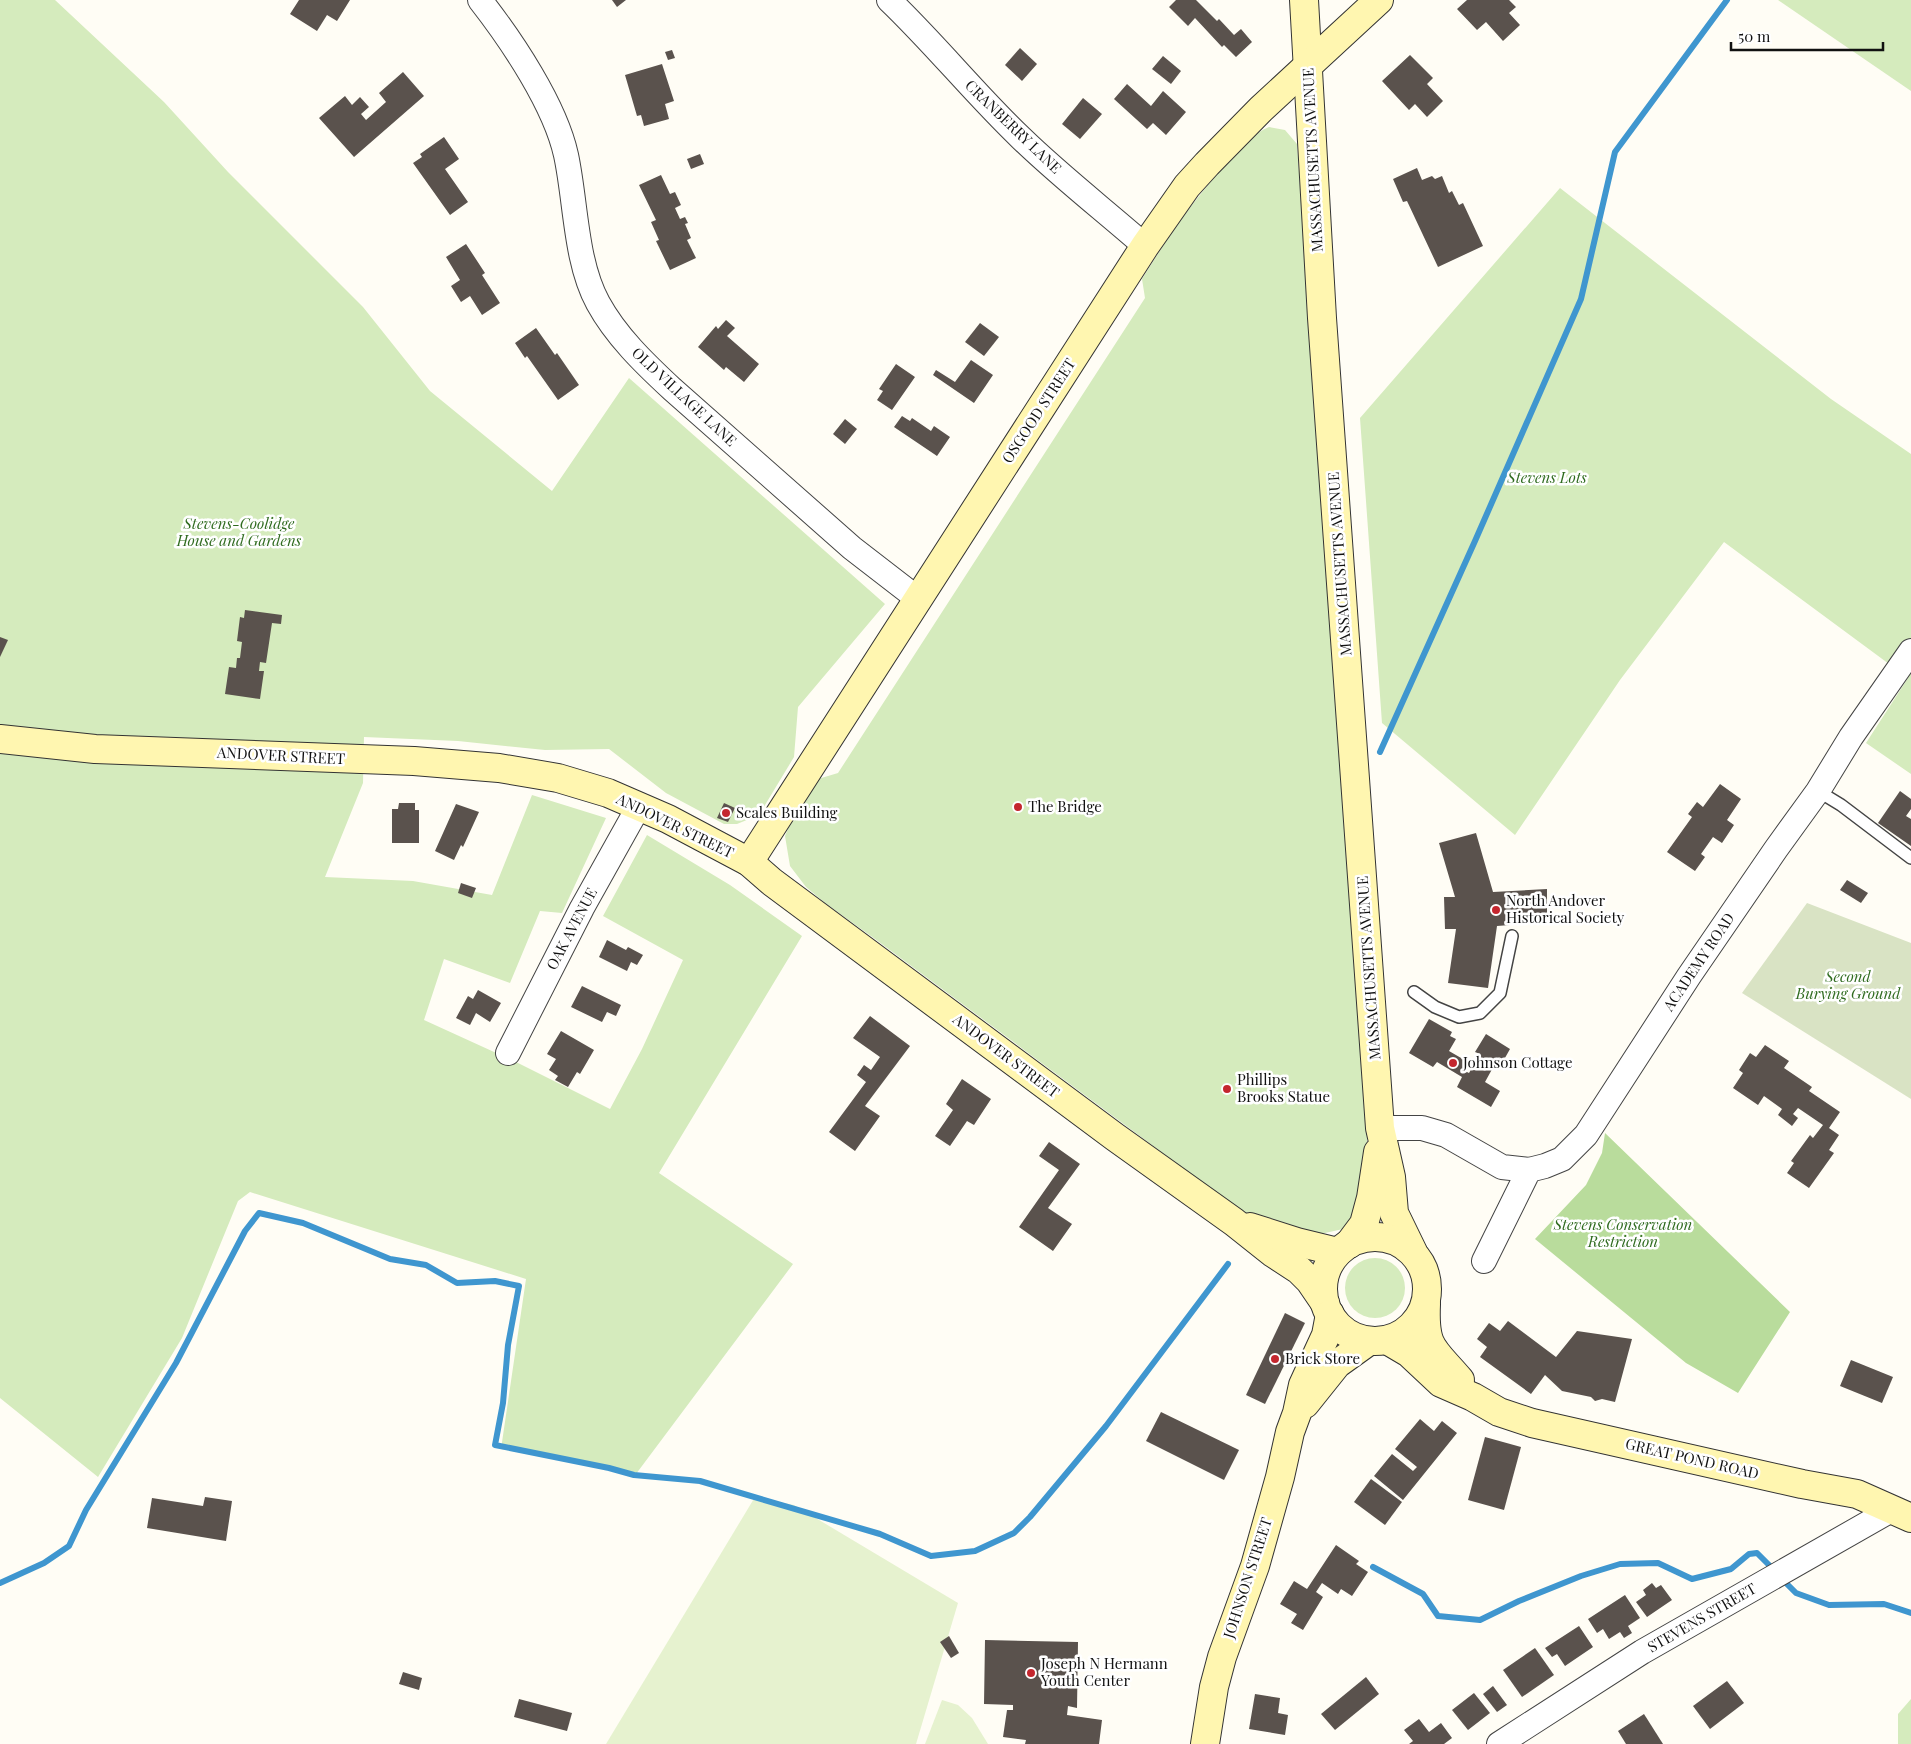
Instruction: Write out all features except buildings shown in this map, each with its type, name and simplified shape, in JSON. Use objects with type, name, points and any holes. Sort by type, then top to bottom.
[{"type":"main road","name":"MASSACHUSETTS AVENUE","points":[[1304,0],[1321,299],[1380,1128],[1391,1177],[1394,1213],[1413,1252]]},
{"type":"main road","name":"OSGOOD STREET","points":[[749,862],[1145,246],[1182,194],[1207,164],[1379,0]]},
{"type":"main road","name":"ANDOVER STREET","points":[[0,739],[95,749],[414,761],[500,768],[558,778],[584,785],[639,806],[668,819],[749,862],[772,882],[1065,1100],[1234,1222],[1273,1253],[1299,1270],[1310,1281],[1327,1309]]},
{"type":"main road","name":"MASSACHUSETTS AVENUE","points":[[1343,1248],[1364,1224],[1372,1198],[1380,1128]]},
{"type":"main road","name":"ANDOVER STREET","points":[[1234,1222],[1297,1242],[1343,1248]]},
{"type":"main road","points":[[1375,1236],[1389,1238],[1413,1252],[1420,1261],[1426,1276],[1428,1293],[1426,1304],[1420,1316],[1411,1327],[1400,1335],[1378,1340],[1353,1336],[1340,1327],[1327,1309],[1323,1289],[1324,1276],[1330,1263],[1343,1248],[1362,1238],[1375,1236]]},
{"type":"main road","name":"GREAT POND ROAD","points":[[1426,1304],[1425,1326],[1428,1340],[1441,1361],[1474,1397]]},
{"type":"main road","name":"JOHNSON STREET","points":[[1205,1744],[1216,1680],[1229,1635],[1255,1566],[1290,1432],[1297,1413],[1302,1385],[1326,1335],[1327,1309]]},
{"type":"main road","name":"JOHNSON STREET","points":[[1297,1413],[1338,1364],[1378,1340]]},
{"type":"main road","name":"GREAT POND ROAD","points":[[1378,1340],[1409,1353],[1441,1383],[1474,1397],[1499,1412],[1532,1423],[1802,1484],[1856,1494],[1905,1509]]},
{"type":"street","name":"OLD VILLAGE LANE","points":[[480,0],[515,50],[535,82],[552,115],[566,154],[584,266],[597,302],[610,322],[644,363],[852,548],[918,599]]},
{"type":"street","name":"CRANBERRY LANE","points":[[889,0],[915,25],[970,86],[1022,139],[1145,246]]},
{"type":"street","name":"ACADEMY ROAD","points":[[1529,1170],[1562,1159],[1586,1135],[1723,926],[1792,825],[1818,791],[1856,730],[1911,651]]},
{"type":"street","name":"OAK AVENUE","points":[[508,1053],[582,908],[639,806]]},
{"type":"street","points":[[1380,1128],[1422,1128],[1446,1135],[1502,1167],[1529,1170],[1484,1261]]},
{"type":"street","name":"STEVENS STREET","points":[[1498,1744],[1642,1652],[1764,1582],[1905,1509]]},
{"type":"lane","points":[[1818,791],[1841,805],[1911,858]]},
{"type":"lane","points":[[1414,992],[1435,1007],[1460,1017],[1480,1013],[1500,993],[1512,936]]},
{"type":"green space","name":"Stevens-Coolidge House and Gardens","points":[[0,0],[55,0],[164,102],[228,172],[363,307],[430,391],[552,491],[629,378],[885,604],[798,707],[794,757],[759,815],[737,824],[724,824],[666,793],[609,749],[545,750],[458,741],[364,737],[363,783],[325,877],[413,881],[492,895],[532,795],[606,818],[562,913],[540,911],[510,983],[444,959],[424,1020],[514,1061],[610,1109],[642,1049],[683,960],[603,916],[647,835],[730,885],[802,936],[659,1173],[793,1264],[636,1474],[501,1449],[526,1279],[250,1192],[238,1201],[182,1338],[98,1477],[0,1398]]},
{"type":"green space","points":[[1778,0],[1911,0],[1911,91]]},
{"type":"green space","points":[[1269,127],[1285,130],[1297,144],[1367,1130],[1367,1183],[1360,1211],[1343,1229],[1316,1235],[1270,1225],[1238,1209],[825,903],[806,887],[790,866],[785,836],[796,810],[818,779],[838,773],[1145,298],[1142,279],[1173,231],[1221,170],[1250,139]]},
{"type":"green space","name":"Stevens Lots","points":[[1560,188],[1831,399],[1911,454],[1911,774],[1866,743],[1908,678],[1724,542],[1620,680],[1515,835],[1382,723],[1360,418]]},
{"type":"green space","name":"Second Burying Ground","points":[[1807,903],[1911,943],[1911,1099],[1742,993]]},
{"type":"green space","name":"Stevens Conservation Restriction","points":[[1605,1133],[1790,1312],[1738,1393],[1686,1363],[1535,1239],[1586,1185],[1602,1153]]},
{"type":"green space","points":[[1369,1258],[1381,1258],[1392,1263],[1400,1271],[1405,1282],[1403,1300],[1392,1313],[1381,1318],[1369,1318],[1358,1313],[1350,1305],[1345,1294],[1345,1282],[1350,1271],[1358,1263]]},
{"type":"green space","points":[[755,1497],[794,1505],[958,1603],[916,1744],[606,1744]]},
{"type":"green space","points":[[1911,1699],[1911,1744],[1898,1744],[1898,1714]]},
{"type":"green space","points":[[942,1700],[958,1705],[972,1718],[988,1744],[925,1744]]},
{"type":"waterway","points":[[1380,752],[1581,299],[1615,152],[1727,0]]},
{"type":"waterway","points":[[0,1583],[44,1563],[69,1546],[86,1510],[176,1363],[245,1231],[259,1213],[303,1223],[390,1259],[426,1265],[457,1283],[495,1281],[519,1286],[508,1345],[503,1403],[495,1445],[609,1468],[634,1475],[700,1481],[880,1534],[931,1556],[975,1551],[1014,1533],[1030,1517],[1106,1426],[1228,1264]]},
{"type":"waterway","points":[[1373,1567],[1423,1594],[1438,1616],[1480,1620],[1519,1601],[1581,1576],[1620,1564],[1658,1563],[1692,1579],[1731,1569],[1749,1554],[1757,1553],[1775,1571]]},
{"type":"waterway","points":[[1782,1579],[1796,1593],[1829,1605],[1884,1604],[1911,1613]]},
{"type":"place","name":"The Bridge","points":[[1018,807]]},
{"type":"place","name":"Scales Building","points":[[726,813]]},
{"type":"place","name":"North Andover Historical Society","points":[[1496,910]]},
{"type":"place","name":"Johnson Cottage","points":[[1453,1063]]},
{"type":"place","name":"Phillips Brooks Statue","points":[[1227,1089]]},
{"type":"place","name":"Brick Store","points":[[1275,1359]]},
{"type":"place","name":"Joseph N Hermann Youth Center","points":[[1031,1673]]}]
